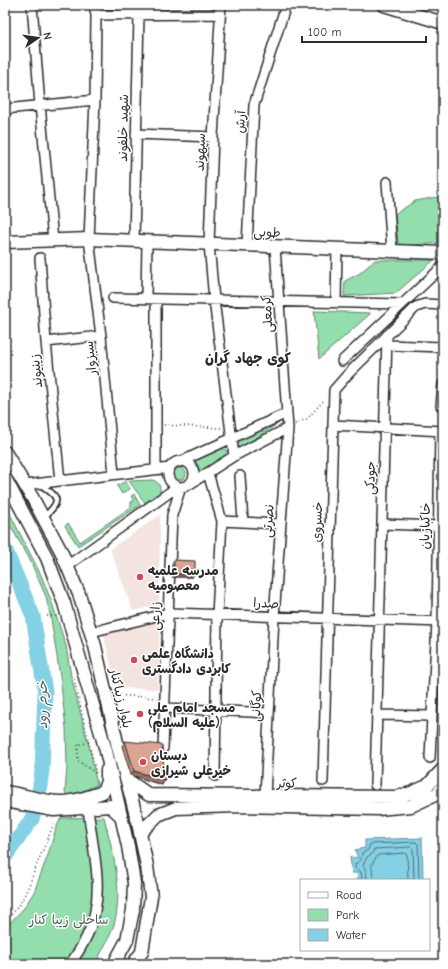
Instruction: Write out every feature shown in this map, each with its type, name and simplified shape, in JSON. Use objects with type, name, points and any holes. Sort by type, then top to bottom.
[{"type":"main road","points":[[384,5],[443,23]]},
{"type":"main road","points":[[402,5],[417,15]]},
{"type":"main road","name":"طوبی","points":[[5,242],[89,239],[443,253]]},
{"type":"main road","name":"بلوار زیباکنار","points":[[5,452],[61,551],[81,600],[91,632],[140,833],[147,866],[151,897],[141,958],[133,964]]},
{"type":"main road","name":"بلوار زیباکنار","points":[[5,478],[47,558],[66,609],[106,751],[128,846],[134,883],[133,910],[127,940],[114,964]]},
{"type":"main road","points":[[47,558],[61,551]]},
{"type":"main road","points":[[57,807],[64,802],[103,792],[107,781],[106,751]]},
{"type":"main road","name":"کوثر","points":[[140,833],[158,815],[176,808],[396,797],[411,793],[427,786],[443,769]]},
{"type":"main road","name":"کوثر","points":[[126,779],[149,795],[265,796],[378,809],[411,806],[437,794],[443,787]]},
{"type":"main road","points":[[176,795],[172,797],[171,802],[172,806],[176,808]]},
{"type":"main road","points":[[10,797],[57,807],[88,808],[110,806],[120,815]]},
{"type":"street","points":[[32,5],[53,240]]},
{"type":"street","points":[[89,239],[95,100],[96,15],[94,5]]},
{"type":"street","name":"آرش","points":[[248,246],[254,105],[286,5]]},
{"type":"street","points":[[96,15],[139,14],[166,10],[221,10]]},
{"type":"street","name":"سپهوند","points":[[221,10],[213,137],[209,244],[214,300],[234,456]]},
{"type":"street","name":"شهید خلفوند","points":[[134,241],[139,14]]},
{"type":"street","points":[[5,109],[95,100]]},
{"type":"street","points":[[136,134],[213,137]]},
{"type":"street","points":[[387,182],[392,251]]},
{"type":"street","name":"سبزوار","points":[[89,239],[101,336],[114,474]]},
{"type":"street","points":[[146,242],[146,298]]},
{"type":"street","name":"کرمعلی","points":[[275,246],[288,428]]},
{"type":"street","points":[[336,302],[337,249]]},
{"type":"street","name":"زینیوند","points":[[40,258],[46,342],[60,481]]},
{"type":"street","points":[[342,361],[402,304],[440,274],[443,266]]},
{"type":"street","points":[[113,298],[402,304]]},
{"type":"street","points":[[156,298],[156,469]]},
{"type":"street","points":[[334,390],[416,307],[425,304],[443,305]]},
{"type":"street","name":"جودکی","points":[[375,785],[387,335]]},
{"type":"street","points":[[46,342],[101,336]]},
{"type":"street","points":[[387,346],[443,346]]},
{"type":"street","points":[[441,406],[443,384]]},
{"type":"street","name":"خسروی","points":[[323,781],[334,390]]},
{"type":"street","points":[[287,413],[174,464],[170,468],[170,481],[183,486],[208,473],[234,456],[288,428]]},
{"type":"street","points":[[333,425],[441,431]]},
{"type":"street","name":"نصرتی","points":[[274,616],[288,428]]},
{"type":"street","name":"خاکبازیان","points":[[430,758],[440,622],[438,526],[441,431]]},
{"type":"street","points":[[67,566],[193,479],[193,469],[190,465],[185,462],[180,462]]},
{"type":"street","points":[[25,485],[170,468]]},
{"type":"street","points":[[208,473],[222,520],[217,615],[215,776]]},
{"type":"street","points":[[240,476],[243,522]]},
{"type":"street","name":"زارعی","points":[[163,748],[172,515],[183,486]]},
{"type":"street","points":[[222,520],[280,524]]},
{"type":"street","points":[[382,524],[438,526]]},
{"type":"street","name":"صدرا","points":[[91,632],[169,613],[440,622]]},
{"type":"street","name":"کوگانی","points":[[265,796],[274,616]]},
{"type":"street","points":[[165,704],[216,711],[269,713]]},
{"type":"street","points":[[378,715],[432,716]]},
{"type":"street","points":[[70,964],[88,932],[95,913],[97,896],[88,808]]},
{"type":"lane","points":[[39,483],[55,496],[57,502],[56,506],[43,518]]},
{"type":"path","points":[[288,428],[307,419],[334,390]]},
{"type":"path","points":[[441,406],[441,431]]},
{"type":"path","points":[[156,424],[231,428]]},
{"type":"path","points":[[47,616],[59,616],[60,620]]},
{"type":"path","points":[[74,677],[89,743],[103,792]]},
{"type":"path","points":[[106,694],[165,704]]},
{"type":"path","points":[[89,743],[78,744],[78,761],[97,774]]},
{"type":"path","points":[[5,920],[10,916],[28,890],[57,807]]},
{"type":"shaded area","name":"مدرسه علمیه معصومیه","points":[[160,515],[159,605],[133,611],[110,549]]},
{"type":"shaded area","name":"دانشگاه علمی کابردی دادگستری","points":[[160,619],[158,689],[117,688],[103,633]]},
{"type":"green space","points":[[443,196],[443,243],[397,246],[398,241],[395,214],[415,201]]},
{"type":"green space","points":[[375,260],[434,260],[396,293],[344,296],[345,281],[360,273]]},
{"type":"green space","points":[[314,311],[370,313],[370,314],[319,359]]},
{"type":"green space","points":[[279,423],[245,445],[240,445],[238,440]]},
{"type":"green space","points":[[221,448],[226,450],[228,457],[198,473],[197,465],[191,460]]},
{"type":"green space","points":[[182,468],[185,469],[185,479],[178,480],[175,479],[174,472],[175,469]]},
{"type":"green space","points":[[152,480],[159,484],[160,492],[145,503],[129,481]]},
{"type":"green space","points":[[126,481],[130,489],[122,494],[117,486]]},
{"type":"green space","points":[[134,494],[140,505],[78,546],[65,526],[68,523],[80,542],[131,507],[131,502],[134,501],[131,496]]},
{"type":"green space","points":[[5,504],[41,575],[66,646],[71,676],[91,754],[97,785],[78,793],[68,795],[65,793],[67,766],[66,728],[60,676],[46,597],[29,558],[5,517]]},
{"type":"green space","name":"ساحلی زیبا کنار","points":[[104,817],[115,866],[118,904],[113,927],[95,964],[5,964],[5,928],[24,908],[34,892],[48,855],[56,828],[61,818]]},
{"type":"water","points":[[422,838],[423,879],[358,879],[357,873],[352,873],[350,857],[358,858],[355,850],[365,848],[365,840]]},
{"type":"building","points":[[174,560],[195,561],[195,574],[174,574]]},
{"type":"building","name":"دبستان خیرعلی شیرازی","points":[[125,741],[162,745],[165,780],[134,771]]},
{"type":"waterway","name":"خرم رود","points":[[5,549],[33,616],[45,692],[42,771],[39,792],[32,819],[5,857]]},
{"type":"place","name":"مدرسه علمیه معصومیه","points":[[140,577]]},
{"type":"place","name":"دانشگاه علمی کابردی دادگستری","points":[[134,660]]},
{"type":"place","name":"مسجد امام علی (علیه السلام)","points":[[140,714]]},
{"type":"place","name":"دبستان خیرعلی شیرازی","points":[[143,762]]},
{"type":"district","name":"کوی جهاد گران","points":[[248,358]]}]
